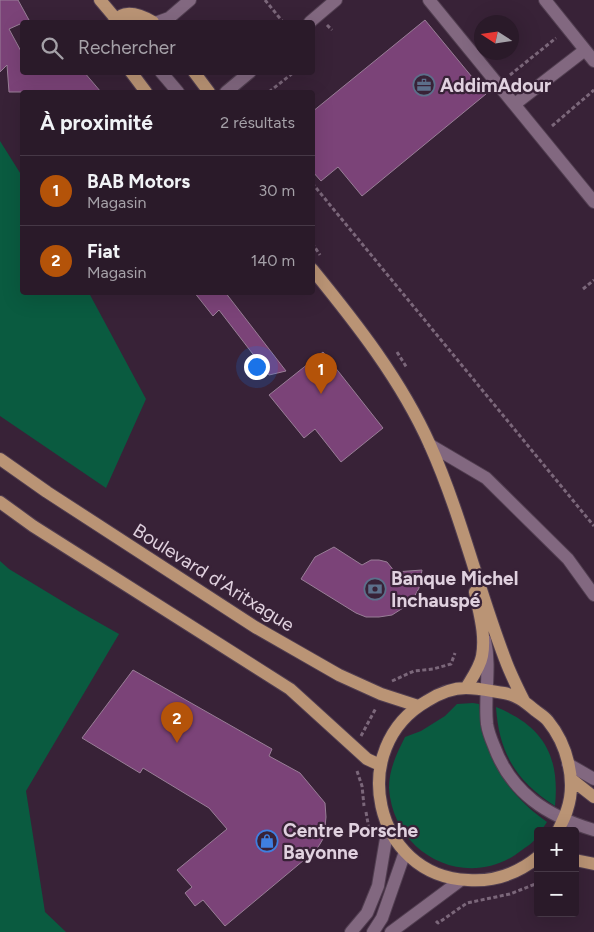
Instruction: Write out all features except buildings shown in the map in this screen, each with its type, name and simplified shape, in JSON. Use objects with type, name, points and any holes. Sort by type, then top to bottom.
[{"type":"main road","points":[[100,0],[115,20]]},
{"type":"main road","points":[[118,20],[132,13],[149,20]]},
{"type":"main road","points":[[133,75],[144,90]]},
{"type":"main road","points":[[196,75],[208,90]]},
{"type":"main road","points":[[315,273],[389,370],[410,405],[430,445],[460,526],[505,660],[524,701]]},
{"type":"main road","name":"Boulevard d'Aritxague","points":[[0,459],[46,492],[255,627],[339,675],[381,694],[418,706]]},
{"type":"main road","points":[[0,502],[33,526],[290,689],[367,759],[380,764]]},
{"type":"main road","points":[[460,526],[483,630],[482,657],[466,688]]},
{"type":"main road","points":[[534,861],[520,870],[501,877],[481,881],[461,880],[440,875],[422,865],[405,852],[388,827],[381,807],[378,786],[380,764],[388,742],[401,722],[418,706],[435,696],[454,690],[466,688],[487,690],[509,694],[524,701],[548,721],[564,748],[571,779],[568,808],[561,825]]},
{"type":"main road","points":[[571,779],[594,797]]},
{"type":"main road","points":[[579,861],[594,864]]},
{"type":"street","points":[[164,20],[169,18],[190,0]]},
{"type":"street","points":[[312,20],[335,0]]},
{"type":"street","points":[[429,0],[594,202]]},
{"type":"street","points":[[545,0],[594,61]]},
{"type":"street","points":[[515,104],[585,50]]},
{"type":"street","points":[[164,75],[176,90]]},
{"type":"street","points":[[228,90],[246,75]]},
{"type":"street","points":[[430,445],[486,478],[568,559],[594,596]]},
{"type":"street","points":[[483,630],[488,658],[487,725],[500,763],[526,796],[561,825],[594,830]]},
{"type":"street","points":[[568,764],[594,779]]},
{"type":"street","points":[[351,932],[367,913],[378,886],[388,827]]},
{"type":"street","points":[[373,932],[382,918],[405,852]]},
{"type":"street","points":[[391,932],[461,880]]},
{"type":"path","points":[[266,0],[281,20]]},
{"type":"path","points":[[510,75],[560,34]]},
{"type":"path","points":[[271,90],[290,75]]},
{"type":"path","points":[[552,126],[594,90]]},
{"type":"path","points":[[315,187],[594,526]]},
{"type":"path","points":[[584,289],[594,280]]},
{"type":"path","points":[[385,685],[414,670],[433,669],[451,664],[455,653]]},
{"type":"path","points":[[361,736],[378,705]]},
{"type":"path","points":[[356,769],[362,786],[371,840]]},
{"type":"path","points":[[436,921],[438,923],[467,902],[510,894],[534,885]]},
{"type":"green space","points":[[0,141],[20,173],[20,295],[90,295],[146,399],[106,488],[0,416]]},
{"type":"green space","points":[[0,561],[9,569],[119,634],[26,791],[45,912],[66,932],[0,932]]},
{"type":"green space","points":[[457,704],[479,704],[486,740],[491,756],[499,771],[520,799],[547,822],[544,827],[534,827],[534,841],[522,850],[501,862],[479,868],[457,867],[437,860],[419,848],[404,832],[394,812],[389,788],[396,755],[405,737],[421,731],[445,716]]},
{"type":"green space","points":[[496,707],[526,723],[545,744],[551,757],[554,772],[556,788],[555,806],[530,786],[512,764],[501,738]]},
{"type":"place","name":"AddimAdour","points":[[424,85]]},
{"type":"place","name":"BAB Motors","points":[[321,394]]},
{"type":"place","name":"Banque Michel Inchauspé","points":[[375,589]]},
{"type":"place","name":"Fiat","points":[[177,743]]},
{"type":"place","name":"Centre Porsche Bayonne","points":[[267,841]]}]
